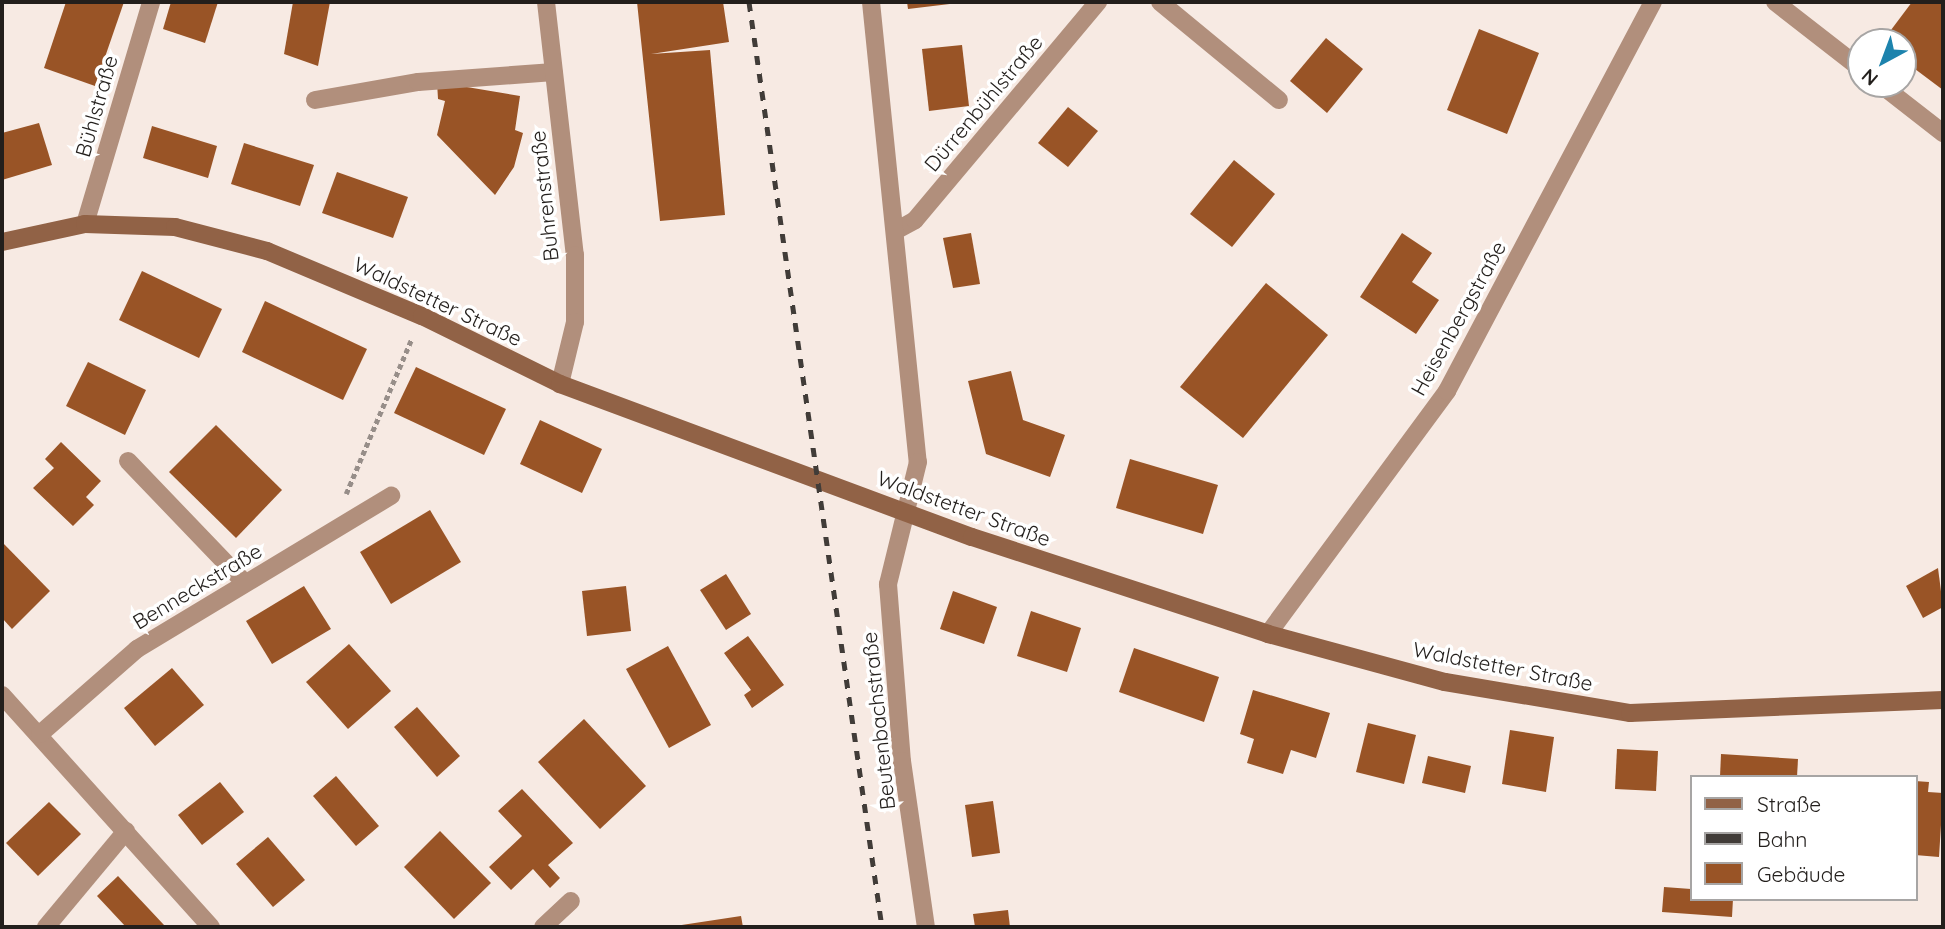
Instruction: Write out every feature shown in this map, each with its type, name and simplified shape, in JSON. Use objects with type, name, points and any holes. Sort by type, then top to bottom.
[{"type":"street","name":"Bühlstraße","points":[[85,224],[151,2]]},
{"type":"street","name":"Buhrenstraße","points":[[546,2],[575,255],[575,322],[560,384]]},
{"type":"street","name":"Dürrenbühlstraße","points":[[871,2],[899,229],[918,462],[905,512]]},
{"type":"street","name":"Dürrenbühlstraße","points":[[899,229],[915,220],[1098,2]]},
{"type":"street","points":[[1160,2],[1279,100]]},
{"type":"street","name":"Heisenbergstraße","points":[[1268,634],[1447,391],[1654,2]]},
{"type":"street","points":[[1775,2],[1847,58]]},
{"type":"street","points":[[315,100],[418,82],[554,72]]},
{"type":"street","points":[[1898,98],[1943,133]]},
{"type":"street","name":"Waldstetter Straße","points":[[2,242],[85,224],[176,227],[267,251],[422,316],[560,384],[905,512],[1268,634],[1445,682],[1630,713],[1943,700]]},
{"type":"street","points":[[128,461],[245,583]]},
{"type":"street","name":"Benneckstraße","points":[[40,734],[137,649],[391,496]]},
{"type":"street","name":"Beutenbachstraße","points":[[905,512],[888,583],[902,761],[926,927]]},
{"type":"street","points":[[2,695],[40,734],[211,927]]},
{"type":"street","points":[[46,927],[126,831]]},
{"type":"street","points":[[543,927],[571,901]]},
{"type":"path","points":[[332,531],[378,407],[422,316]]},
{"type":"building","points":[[66,2],[124,2],[95,86],[44,68]]},
{"type":"building","points":[[171,2],[218,2],[205,43],[163,29]]},
{"type":"building","points":[[293,2],[330,2],[318,66],[284,54]]},
{"type":"building","points":[[637,2],[723,2],[729,42],[651,54],[710,50],[725,215],[660,221]]},
{"type":"building","points":[[907,2],[958,2],[958,3],[908,9]]},
{"type":"building","points":[[1912,2],[1943,2],[1943,90],[1917,70],[1917,28],[1892,28]]},
{"type":"building","points":[[1479,29],[1539,53],[1507,134],[1447,110]]},
{"type":"building","points":[[1326,38],[1363,69],[1327,113],[1290,81]]},
{"type":"building","points":[[962,45],[969,106],[929,111],[922,49]]},
{"type":"building","points":[[437,82],[520,96],[515,130],[523,133],[514,167],[495,195],[437,135],[445,101],[438,99]]},
{"type":"building","points":[[1068,107],[1098,131],[1068,167],[1038,143]]},
{"type":"building","points":[[39,123],[52,165],[2,180],[2,133]]},
{"type":"building","points":[[152,126],[217,146],[208,178],[143,158]]},
{"type":"building","points":[[244,143],[314,165],[300,206],[231,184]]},
{"type":"building","points":[[1234,160],[1275,194],[1232,247],[1190,214]]},
{"type":"building","points":[[337,172],[408,197],[393,238],[322,213]]},
{"type":"building","points":[[971,233],[980,284],[953,288],[943,238]]},
{"type":"building","points":[[1402,233],[1432,253],[1412,282],[1439,300],[1416,334],[1360,297]]},
{"type":"building","points":[[142,271],[222,309],[199,358],[119,320]]},
{"type":"building","points":[[1266,283],[1328,335],[1243,438],[1180,387]]},
{"type":"building","points":[[265,301],[367,349],[343,400],[242,352]]},
{"type":"building","points":[[88,362],[146,390],[125,435],[66,406]]},
{"type":"building","points":[[416,367],[506,409],[484,455],[394,413]]},
{"type":"building","points":[[1011,371],[1023,420],[1065,435],[1050,477],[986,454],[968,381]]},
{"type":"building","points":[[540,420],[602,449],[582,493],[520,464]]},
{"type":"building","points":[[216,425],[282,490],[236,538],[169,472]]},
{"type":"building","points":[[61,442],[101,481],[86,497],[94,505],[73,526],[33,488],[54,468],[45,459]]},
{"type":"building","points":[[1130,459],[1218,485],[1203,534],[1116,508]]},
{"type":"building","points":[[430,510],[461,562],[391,604],[360,552]]},
{"type":"building","points":[[2,542],[50,591],[12,629],[2,618]]},
{"type":"building","points":[[1938,568],[1943,607],[1923,618],[1906,586]]},
{"type":"building","points":[[726,574],[751,614],[726,630],[700,590]]},
{"type":"building","points":[[304,586],[331,629],[272,664],[246,621]]},
{"type":"building","points":[[626,586],[631,631],[587,636],[582,591]]},
{"type":"building","points":[[953,591],[997,607],[984,644],[940,629]]},
{"type":"building","points":[[1031,611],[1081,628],[1067,672],[1017,656]]},
{"type":"building","points":[[748,636],[784,685],[752,708],[744,695],[751,690],[724,653]]},
{"type":"building","points":[[349,644],[391,691],[348,729],[306,682]]},
{"type":"building","points":[[668,646],[711,725],[669,748],[626,669]]},
{"type":"building","points":[[1134,648],[1219,677],[1204,722],[1119,692]]},
{"type":"building","points":[[172,668],[204,705],[155,746],[124,708]]},
{"type":"building","points":[[1253,690],[1330,713],[1316,758],[1291,750],[1283,774],[1247,763],[1254,739],[1240,734]]},
{"type":"building","points":[[417,707],[460,756],[437,777],[394,727]]},
{"type":"building","points":[[584,719],[646,786],[600,829],[538,762]]},
{"type":"building","points":[[1368,723],[1416,735],[1404,784],[1356,772]]},
{"type":"building","points":[[1510,730],[1554,737],[1546,792],[1502,784]]},
{"type":"building","points":[[1617,749],[1658,751],[1656,791],[1615,789]]},
{"type":"building","points":[[1721,754],[1798,759],[1797,775],[1720,775]]},
{"type":"building","points":[[1428,756],[1471,766],[1465,793],[1422,783]]},
{"type":"building","points":[[336,776],[379,826],[356,846],[313,796]]},
{"type":"building","points":[[1917,781],[1929,782],[1928,792],[1943,793],[1939,857],[1917,855]]},
{"type":"building","points":[[220,782],[244,812],[202,845],[178,815]]},
{"type":"building","points":[[522,789],[573,843],[548,865],[560,878],[550,888],[533,869],[511,890],[489,867],[522,836],[498,811]]},
{"type":"building","points":[[993,801],[1000,853],[972,857],[965,805]]},
{"type":"building","points":[[49,802],[81,834],[38,876],[6,843]]},
{"type":"building","points":[[440,831],[491,883],[454,919],[404,867]]},
{"type":"building","points":[[268,837],[305,880],[273,907],[236,864]]},
{"type":"building","points":[[118,876],[164,925],[126,927],[97,896]]},
{"type":"building","points":[[1664,887],[1689,889],[1689,901],[1733,901],[1732,917],[1662,912]]},
{"type":"building","points":[[1008,910],[1010,927],[975,927],[973,914]]},
{"type":"building","points":[[741,916],[743,927],[675,927],[675,926]]},
{"type":"railway","points":[[749,2],[882,927]]}]
